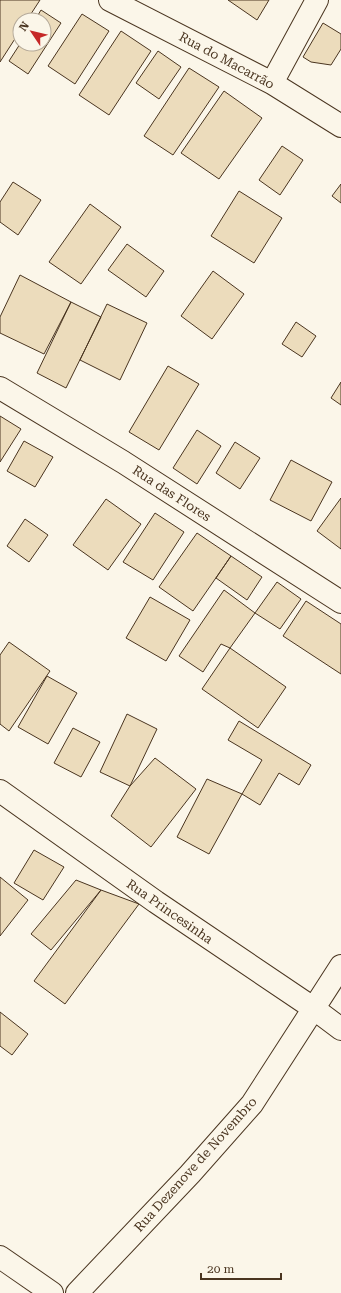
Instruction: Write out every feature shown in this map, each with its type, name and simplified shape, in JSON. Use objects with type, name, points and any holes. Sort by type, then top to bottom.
[{"type":"street","name":"Rua do Macarrão","points":[[110,0],[272,83],[341,126]]},
{"type":"street","points":[[272,83],[317,0]]},
{"type":"street","name":"Rua das Flores","points":[[0,388],[123,462],[341,602]]},
{"type":"street","name":"Rua Princesinha","points":[[0,791],[156,902],[313,1008],[341,1029]]},
{"type":"street","name":"Rua Dezenove de Novembro","points":[[77,1293],[190,1174],[252,1104],[341,966]]},
{"type":"street","points":[[0,1257],[52,1293]]},
{"type":"building","points":[[0,0],[40,0],[32,12],[12,12],[12,43],[0,62]]},
{"type":"building","points":[[228,0],[269,0],[257,20]]},
{"type":"building","points":[[82,14],[109,31],[75,84],[48,66]]},
{"type":"building","points":[[52,17],[61,23],[52,37]]},
{"type":"building","points":[[323,23],[341,34],[341,49],[331,65],[311,62],[303,57]]},
{"type":"building","points":[[121,31],[151,51],[109,115],[79,95]]},
{"type":"building","points":[[158,51],[181,67],[159,99],[136,83]]},
{"type":"building","points":[[15,52],[42,52],[28,74],[9,61]]},
{"type":"building","points":[[189,68],[219,87],[173,155],[144,136]]},
{"type":"building","points":[[224,91],[262,118],[219,179],[181,153]]},
{"type":"building","points":[[282,146],[303,160],[280,195],[259,180]]},
{"type":"building","points":[[13,182],[41,200],[18,235],[0,222],[0,202]]},
{"type":"building","points":[[341,184],[341,203],[332,196]]},
{"type":"building","points":[[239,191],[282,218],[254,263],[211,236]]},
{"type":"building","points":[[90,204],[121,227],[81,284],[49,262]]},
{"type":"building","points":[[127,244],[164,271],[146,297],[108,270]]},
{"type":"building","points":[[213,271],[244,294],[212,339],[181,316]]},
{"type":"building","points":[[20,275],[71,302],[44,354],[0,333],[0,317]]},
{"type":"building","points":[[71,302],[101,317],[66,388],[37,373]]},
{"type":"building","points":[[107,304],[147,323],[120,380],[80,360]]},
{"type":"building","points":[[296,322],[316,336],[302,357],[282,344]]},
{"type":"building","points":[[168,366],[199,384],[159,450],[129,432]]},
{"type":"building","points":[[341,382],[341,405],[331,398]]},
{"type":"building","points":[[0,416],[21,429],[0,462]]},
{"type":"building","points":[[197,430],[221,446],[197,484],[173,468]]},
{"type":"building","points":[[24,441],[53,457],[35,487],[7,471]]},
{"type":"building","points":[[235,442],[260,458],[240,489],[216,473]]},
{"type":"building","points":[[291,460],[332,482],[311,521],[270,500]]},
{"type":"building","points":[[341,498],[341,549],[317,531]]},
{"type":"building","points":[[106,499],[141,524],[108,570],[73,545]]},
{"type":"building","points":[[155,513],[184,532],[153,580],[123,562]]},
{"type":"building","points":[[25,519],[48,535],[29,562],[7,546]]},
{"type":"building","points":[[197,533],[231,556],[193,611],[159,587]]},
{"type":"building","points":[[231,556],[262,577],[247,600],[216,578]]},
{"type":"building","points":[[277,582],[301,599],[280,629],[255,613]]},
{"type":"building","points":[[224,590],[255,613],[230,648],[221,644],[203,672],[179,656]]},
{"type":"building","points":[[150,597],[190,620],[166,661],[126,638]]},
{"type":"building","points":[[306,601],[341,624],[341,674],[283,636]]},
{"type":"building","points":[[9,642],[50,671],[9,731],[0,724],[0,655]]},
{"type":"building","points":[[230,648],[286,687],[258,728],[202,689]]},
{"type":"building","points":[[47,676],[77,693],[48,744],[18,727]]},
{"type":"building","points":[[127,714],[157,729],[130,786],[100,772]]},
{"type":"building","points":[[239,721],[311,765],[299,785],[279,773],[260,805],[242,794],[262,760],[228,740]]},
{"type":"building","points":[[73,728],[100,742],[81,777],[54,763]]},
{"type":"building","points":[[155,758],[196,789],[151,847],[111,816],[130,786]]},
{"type":"building","points":[[207,779],[242,794],[209,854],[177,837]]},
{"type":"building","points":[[34,850],[64,867],[43,900],[14,883]]},
{"type":"building","points":[[0,877],[28,900],[0,936]]},
{"type":"building","points":[[76,880],[101,890],[51,950],[31,934]]},
{"type":"building","points":[[101,890],[139,904],[65,1004],[34,981]]},
{"type":"building","points":[[0,1012],[28,1034],[12,1055],[0,1046]]}]
